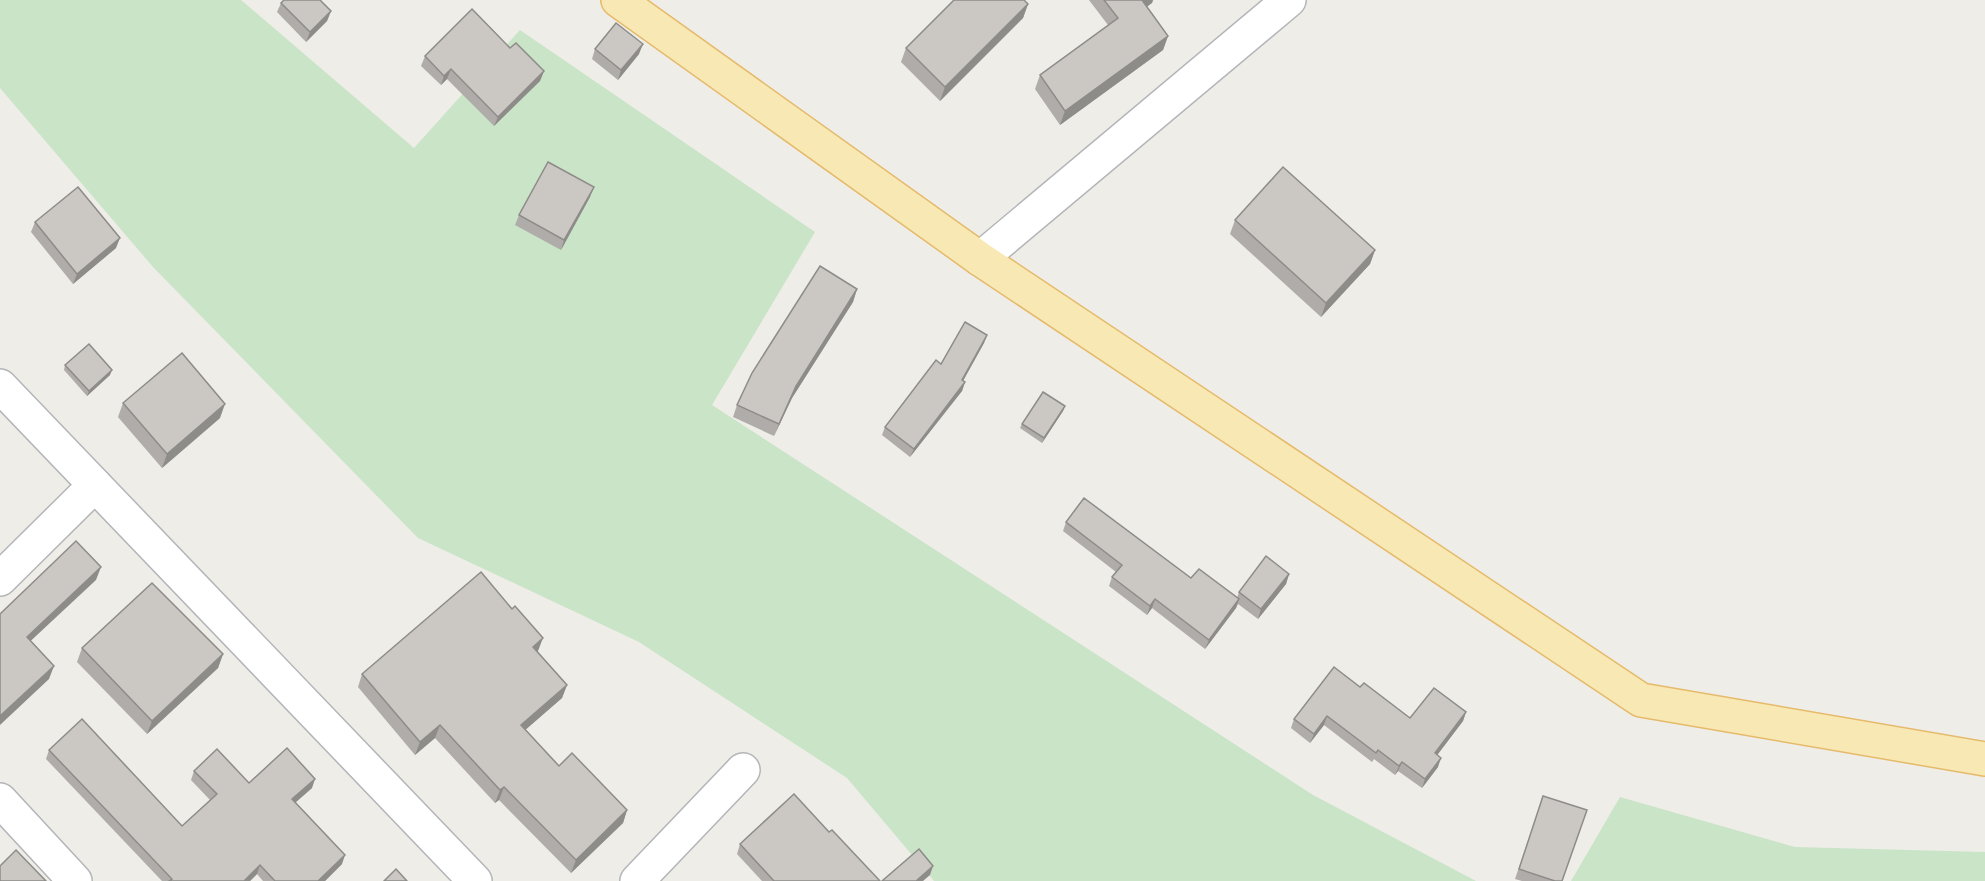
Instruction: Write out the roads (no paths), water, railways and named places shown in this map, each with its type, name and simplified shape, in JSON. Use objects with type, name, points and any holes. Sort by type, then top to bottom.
[{"type":"main road","points":[[618,0],[980,259],[1641,700],[1985,759]]},
{"type":"street","points":[[980,259],[1289,0]]},
{"type":"street","points":[[0,386],[475,881]]},
{"type":"street","points":[[0,579],[95,485]]},
{"type":"street","points":[[637,881],[743,770]]},
{"type":"street","points":[[0,800],[75,881]]}]
